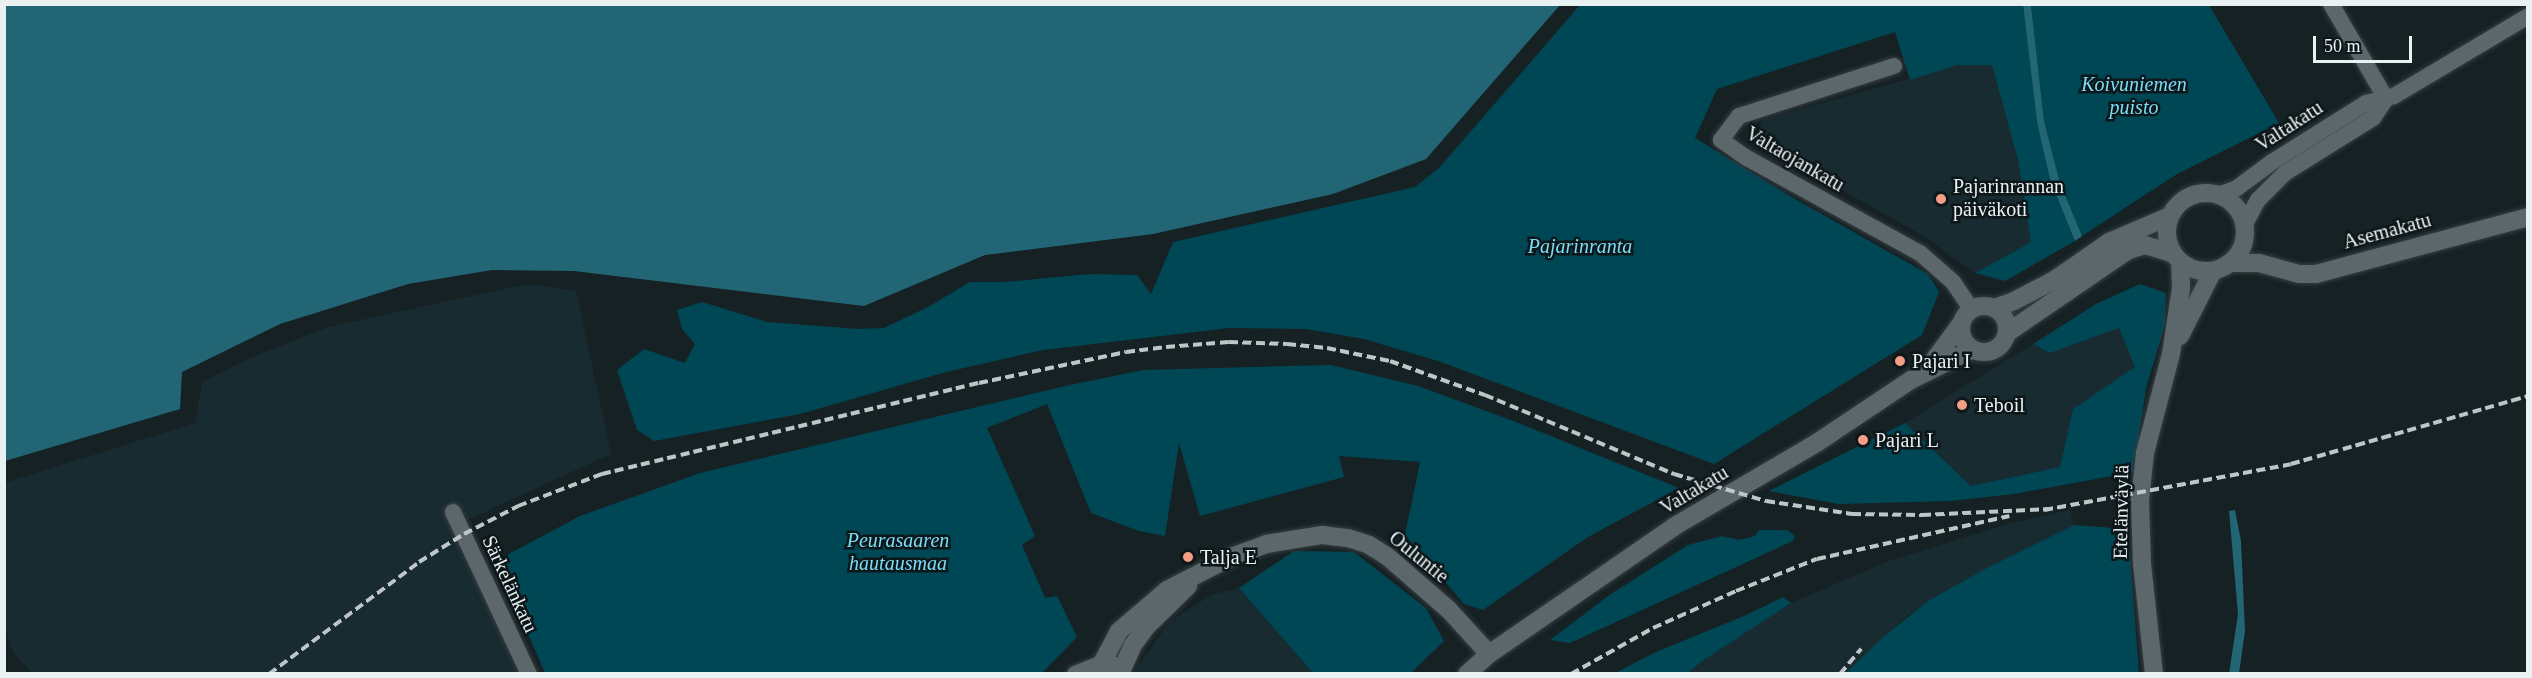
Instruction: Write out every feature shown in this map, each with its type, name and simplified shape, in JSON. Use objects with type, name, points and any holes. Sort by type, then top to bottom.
[{"type":"main road","points":[[2176,257],[2167,241],[2166,228],[2170,216],[2185,199],[2207,193],[2218,195],[2236,207],[2244,235],[2259,263]]},
{"type":"main road","points":[[1994,308],[2014,301],[2056,279],[2109,242],[2170,216]]},
{"type":"main road","name":"Asemakatu","points":[[2221,267],[2259,263],[2299,274],[2316,274],[2528,217]]},
{"type":"main road","points":[[2007,333],[2002,314],[1994,308],[1982,305],[1971,309],[1960,325],[1962,339],[1971,350],[1985,353],[1993,351],[2004,341],[2007,333],[2128,250],[2145,245],[2176,257],[2190,268],[2221,267],[2244,235]]},
{"type":"main road","name":"Etelänväylä","points":[[2154,674],[2142,564],[2140,500],[2145,453],[2171,354],[2181,288],[2176,257]]},
{"type":"main road","name":"Etelänväylä","points":[[2171,354],[2221,267]]},
{"type":"main road","name":"Valtakatu","points":[[1926,370],[1960,325]]},
{"type":"main road","name":"Valtakatu","points":[[1467,674],[1489,654],[1675,526],[1818,442],[1926,370],[1971,350]]},
{"type":"main road","name":"Ouluntie","points":[[1101,668],[1119,631],[1141,609],[1167,590],[1231,557],[1266,544],[1322,535],[1348,538],[1369,545],[1388,557],[1449,610],[1489,654]]},
{"type":"main road","name":"Ouluntie","points":[[1121,670],[1146,627],[1200,575]]},
{"type":"street","points":[[2331,4],[2386,99]]},
{"type":"street","name":"Valtakatu","points":[[2218,195],[2237,188],[2272,162],[2366,103],[2386,99],[2528,16]]},
{"type":"street","name":"Valtaojankatu","points":[[1894,66],[1739,116],[1721,140],[1747,158],[1920,253],[1953,282],[1971,309]]},
{"type":"street","name":"Valtakatu","points":[[2244,235],[2258,200],[2285,173],[2373,118],[2386,99]]},
{"type":"street","name":"Särkelänkatu","points":[[453,512],[529,674]]},
{"type":"street","points":[[1076,674],[1101,668],[1121,670]]},
{"type":"shaded area","points":[[5,4],[1560,5],[1426,159],[1333,194],[1153,234],[985,255],[864,306],[574,271],[492,270],[408,284],[280,324],[182,372],[180,409],[5,461]]},
{"type":"shaded area","points":[[2023,5],[2031,5],[2044,121],[2060,183],[2082,236],[2075,241],[2050,179],[2037,122]]},
{"type":"shaded area","name":"Pajarinrannan päiväkoti","points":[[1992,64],[2018,160],[2031,242],[1975,273],[1925,237],[1761,144],[1757,132],[1763,120],[1957,65]]},
{"type":"shaded area","points":[[528,284],[576,291],[611,454],[452,527],[521,674],[32,673],[13,652],[5,626],[4,483],[195,423],[202,382],[250,358],[328,327]]},
{"type":"shaded area","points":[[2119,328],[2136,368],[2073,409],[2060,467],[1971,486],[1905,423],[2033,344],[2050,353]]},
{"type":"shaded area","points":[[2070,510],[2074,525],[1983,570],[1928,601],[1906,617],[1846,673],[1688,674],[1704,660],[1791,603],[1886,562],[2011,523]]},
{"type":"shaded area","points":[[2235,510],[2241,541],[2245,631],[2239,673],[2229,674],[2238,614],[2229,511]]},
{"type":"shaded area","points":[[1239,588],[1313,673],[1133,674],[1169,622],[1211,595]]},
{"type":"green space","name":"Pajarinranta","points":[[1580,5],[2023,5],[2037,122],[2075,241],[2005,281],[1975,273],[2031,242],[2018,160],[1992,65],[1957,65],[1910,80],[1895,32],[1717,89],[1695,138],[1795,199],[1928,274],[1939,292],[1922,335],[1714,464],[1438,361],[1364,339],[1306,329],[1229,328],[1043,350],[946,372],[800,414],[654,441],[637,430],[617,370],[644,349],[685,363],[695,344],[682,329],[677,310],[702,302],[767,322],[859,329],[884,328],[928,307],[970,282],[1005,282],[1089,274],[1137,275],[1151,294],[1173,242],[1415,187],[1439,168]]},
{"type":"green space","name":"Koivuniemen puisto","points":[[2031,5],[2209,5],[2279,123],[2177,174],[2082,236],[2060,183],[2044,121]]},
{"type":"green space","points":[[2140,284],[2166,293],[2165,325],[2146,388],[2134,472],[2014,494],[1950,501],[1839,504],[1769,491],[1905,423],[1971,486],[2060,467],[2073,409],[2135,367],[2119,328],[2050,353],[2033,344],[2096,304]]},
{"type":"green space","name":"Peurasaaren hautausmaa","points":[[1331,365],[1418,386],[1516,422],[1679,488],[1588,537],[1483,610],[1464,604],[1405,535],[1420,462],[1339,456],[1344,477],[1200,516],[1179,443],[1165,536],[1139,531],[1091,513],[1047,404],[987,428],[1035,536],[1022,545],[1045,598],[1057,596],[1077,637],[1042,673],[545,673],[496,561],[580,516],[700,473],[1070,385],[1143,370]]},
{"type":"green space","points":[[2074,525],[2128,529],[2139,673],[1846,673],[1882,638],[1928,601],[1983,570]]},
{"type":"green space","points":[[1759,530],[1787,530],[1795,536],[1793,541],[1570,643],[1550,640],[1608,596],[1688,545],[1722,536],[1739,540],[1755,536]]},
{"type":"green space","points":[[1294,551],[1354,552],[1426,608],[1444,641],[1411,673],[1313,673],[1239,588]]},
{"type":"green space","points":[[1783,597],[1791,603],[1688,673],[1615,673],[1656,652],[1744,616]]},
{"type":"railway","points":[[269,674],[419,562],[464,534],[518,506],[602,474],[979,383],[1126,352],[1166,347],[1229,342],[1287,344],[1327,348],[1390,361],[1485,395],[1674,474],[1766,501],[1852,514],[1922,515],[2050,509]]},
{"type":"railway","points":[[2044,510],[2291,464],[2528,396]]},
{"type":"railway","points":[[1571,674],[1653,628],[1736,591],[1817,559],[2009,516]]},
{"type":"railway","points":[[1840,674],[1861,649]]},
{"type":"place","name":"Pajarinrannan päiväkoti","points":[[1941,199]]},
{"type":"place","name":"Pajari I","points":[[1900,361]]},
{"type":"place","name":"Teboil","points":[[1962,405]]},
{"type":"place","name":"Pajari L","points":[[1863,440]]},
{"type":"place","name":"Talja E","points":[[1188,557]]}]
